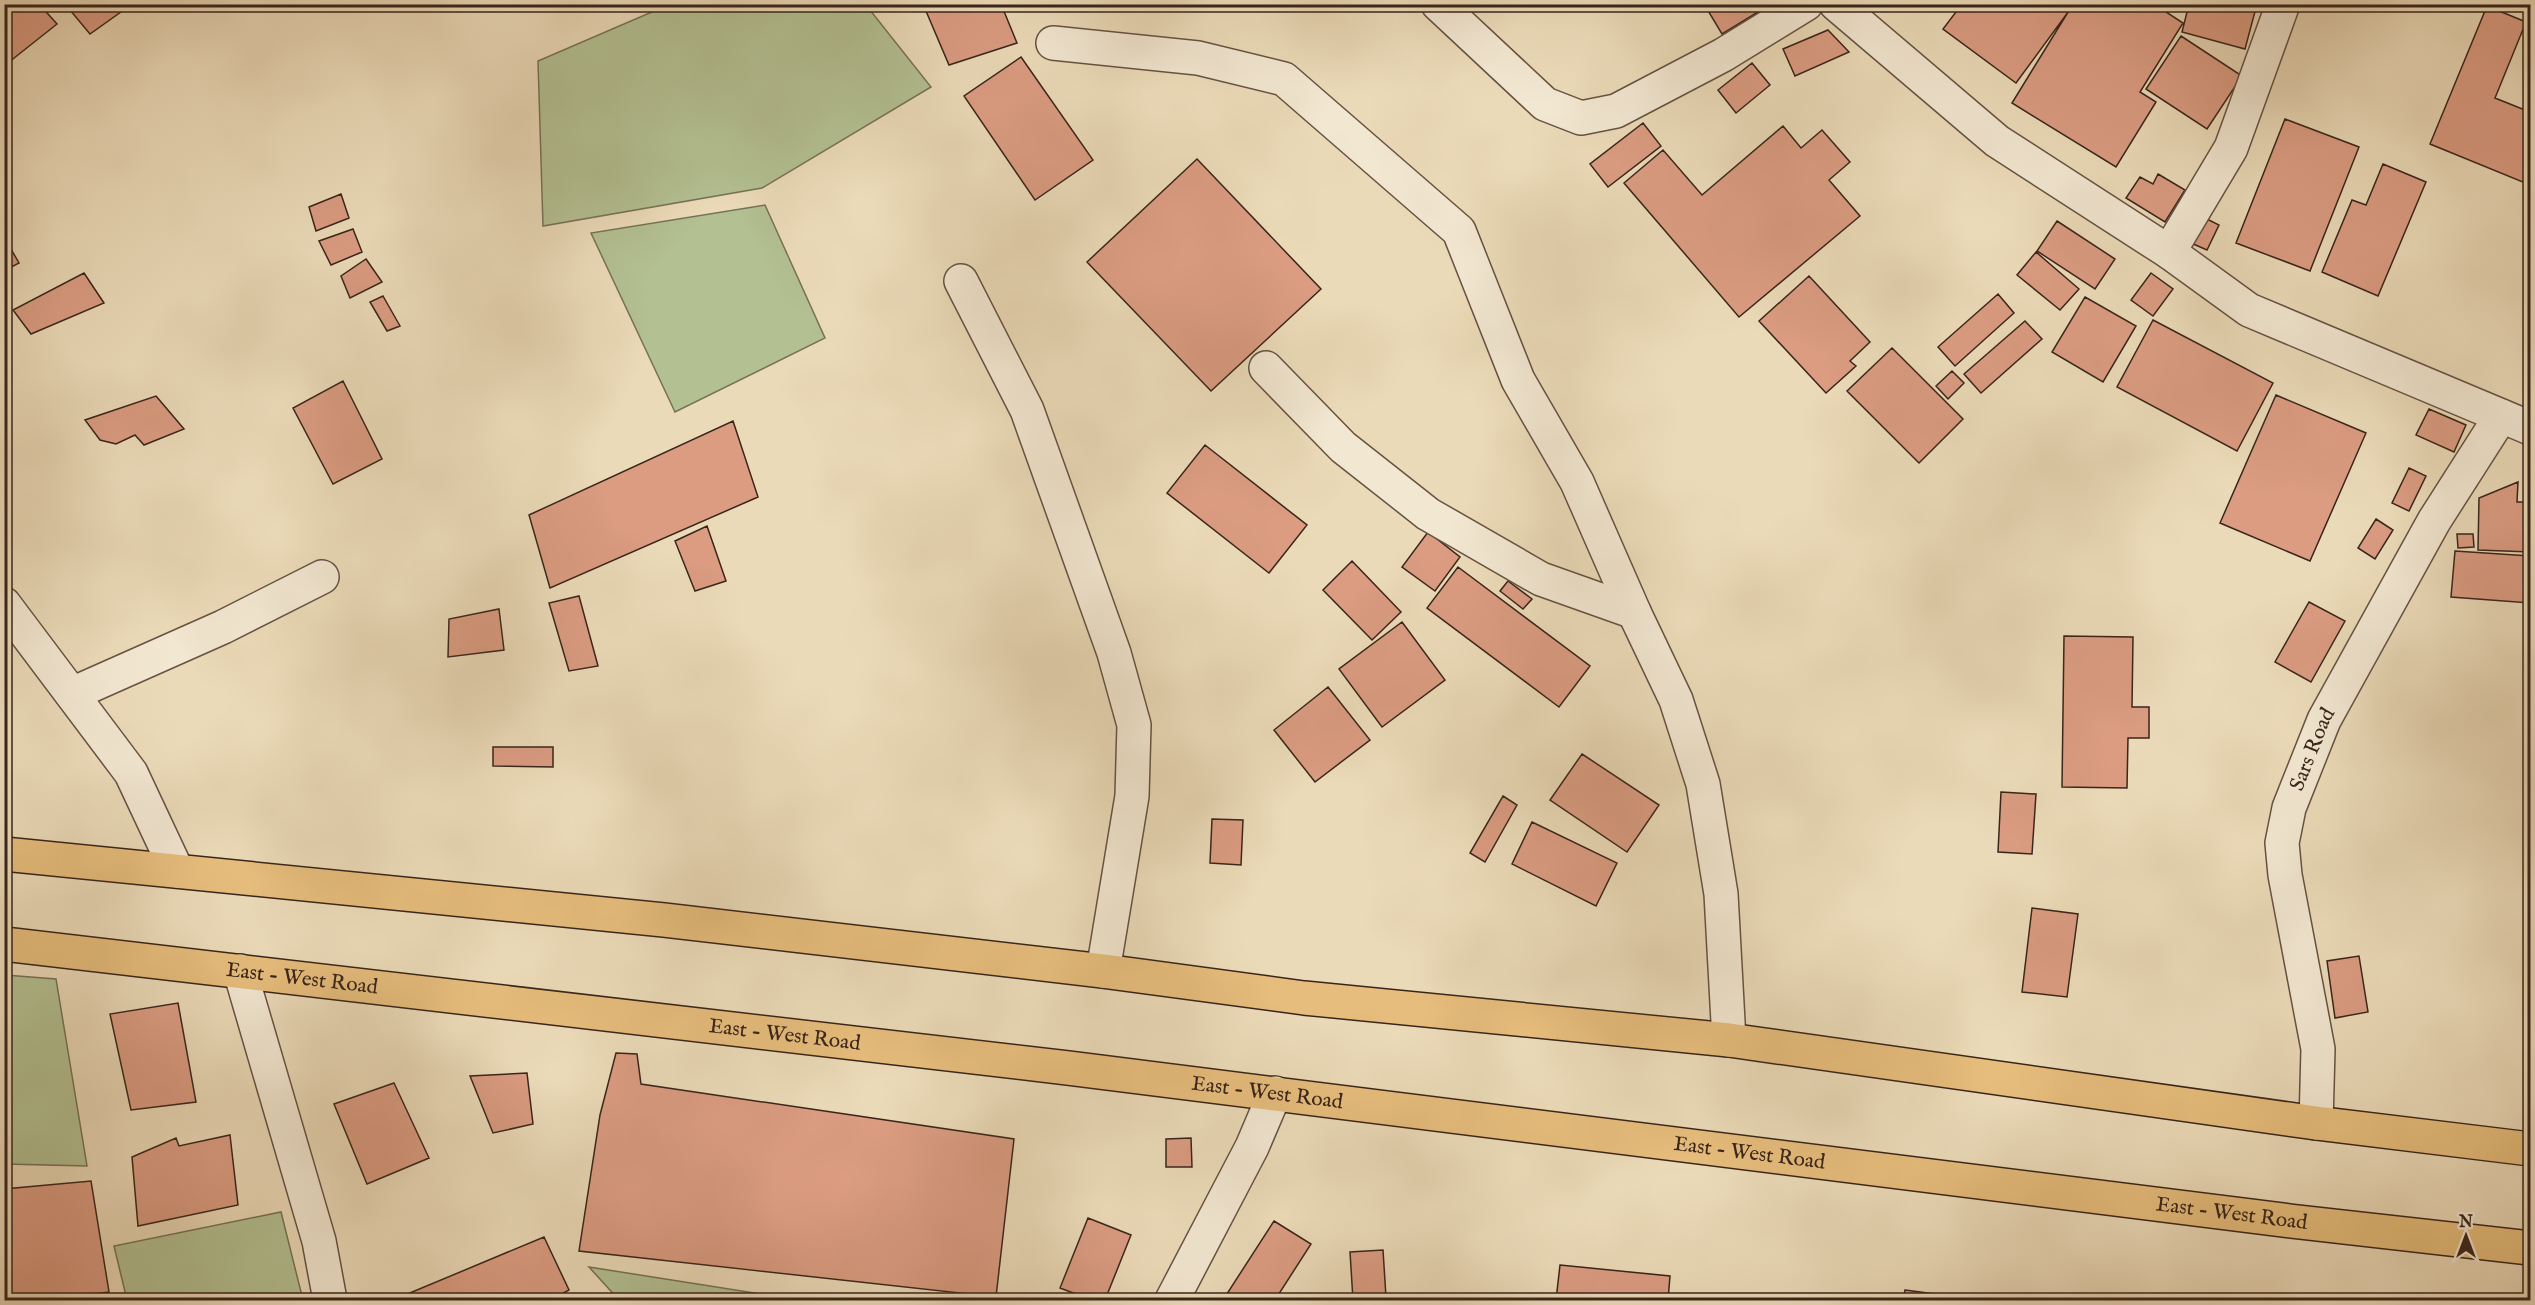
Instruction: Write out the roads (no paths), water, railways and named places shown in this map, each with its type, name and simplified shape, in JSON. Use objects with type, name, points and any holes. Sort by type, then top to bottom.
[{"type":"main road","points":[[4,854],[664,920],[1103,971],[1304,998],[1729,1040],[2316,1123],[2530,1149]]},
{"type":"main road","name":"East - West Road","points":[[4,944],[1275,1093],[2266,1218],[2530,1248]]},
{"type":"street","points":[[1438,4],[1545,104],[1581,118],[1616,111],[1723,55],[1806,4]]},
{"type":"street","points":[[1836,4],[1997,141],[2169,252],[2249,310],[2516,422]]},
{"type":"street","points":[[2169,252],[2231,148],[2283,4]]},
{"type":"street","points":[[1053,43],[1198,58],[1284,79],[1459,231],[1518,380],[1577,482],[1634,612],[1676,700],[1703,784],[1721,894],[1729,1040]]},
{"type":"street","points":[[961,281],[1027,410],[1114,653],[1134,725],[1132,796],[1103,971]]},
{"type":"street","points":[[1266,368],[1343,447],[1428,514],[1541,579],[1634,612]]},
{"type":"street","name":"Sars Road","points":[[2316,1123],[2318,1049],[2285,875],[2282,843],[2289,808],[2324,720],[2434,521],[2516,422]]},
{"type":"street","points":[[72,694],[223,627],[322,577]]},
{"type":"street","points":[[4,604],[131,773],[177,872]]},
{"type":"street","points":[[240,971],[319,1242],[330,1300]]},
{"type":"street","points":[[1172,1300],[1252,1147],[1275,1093]]}]
